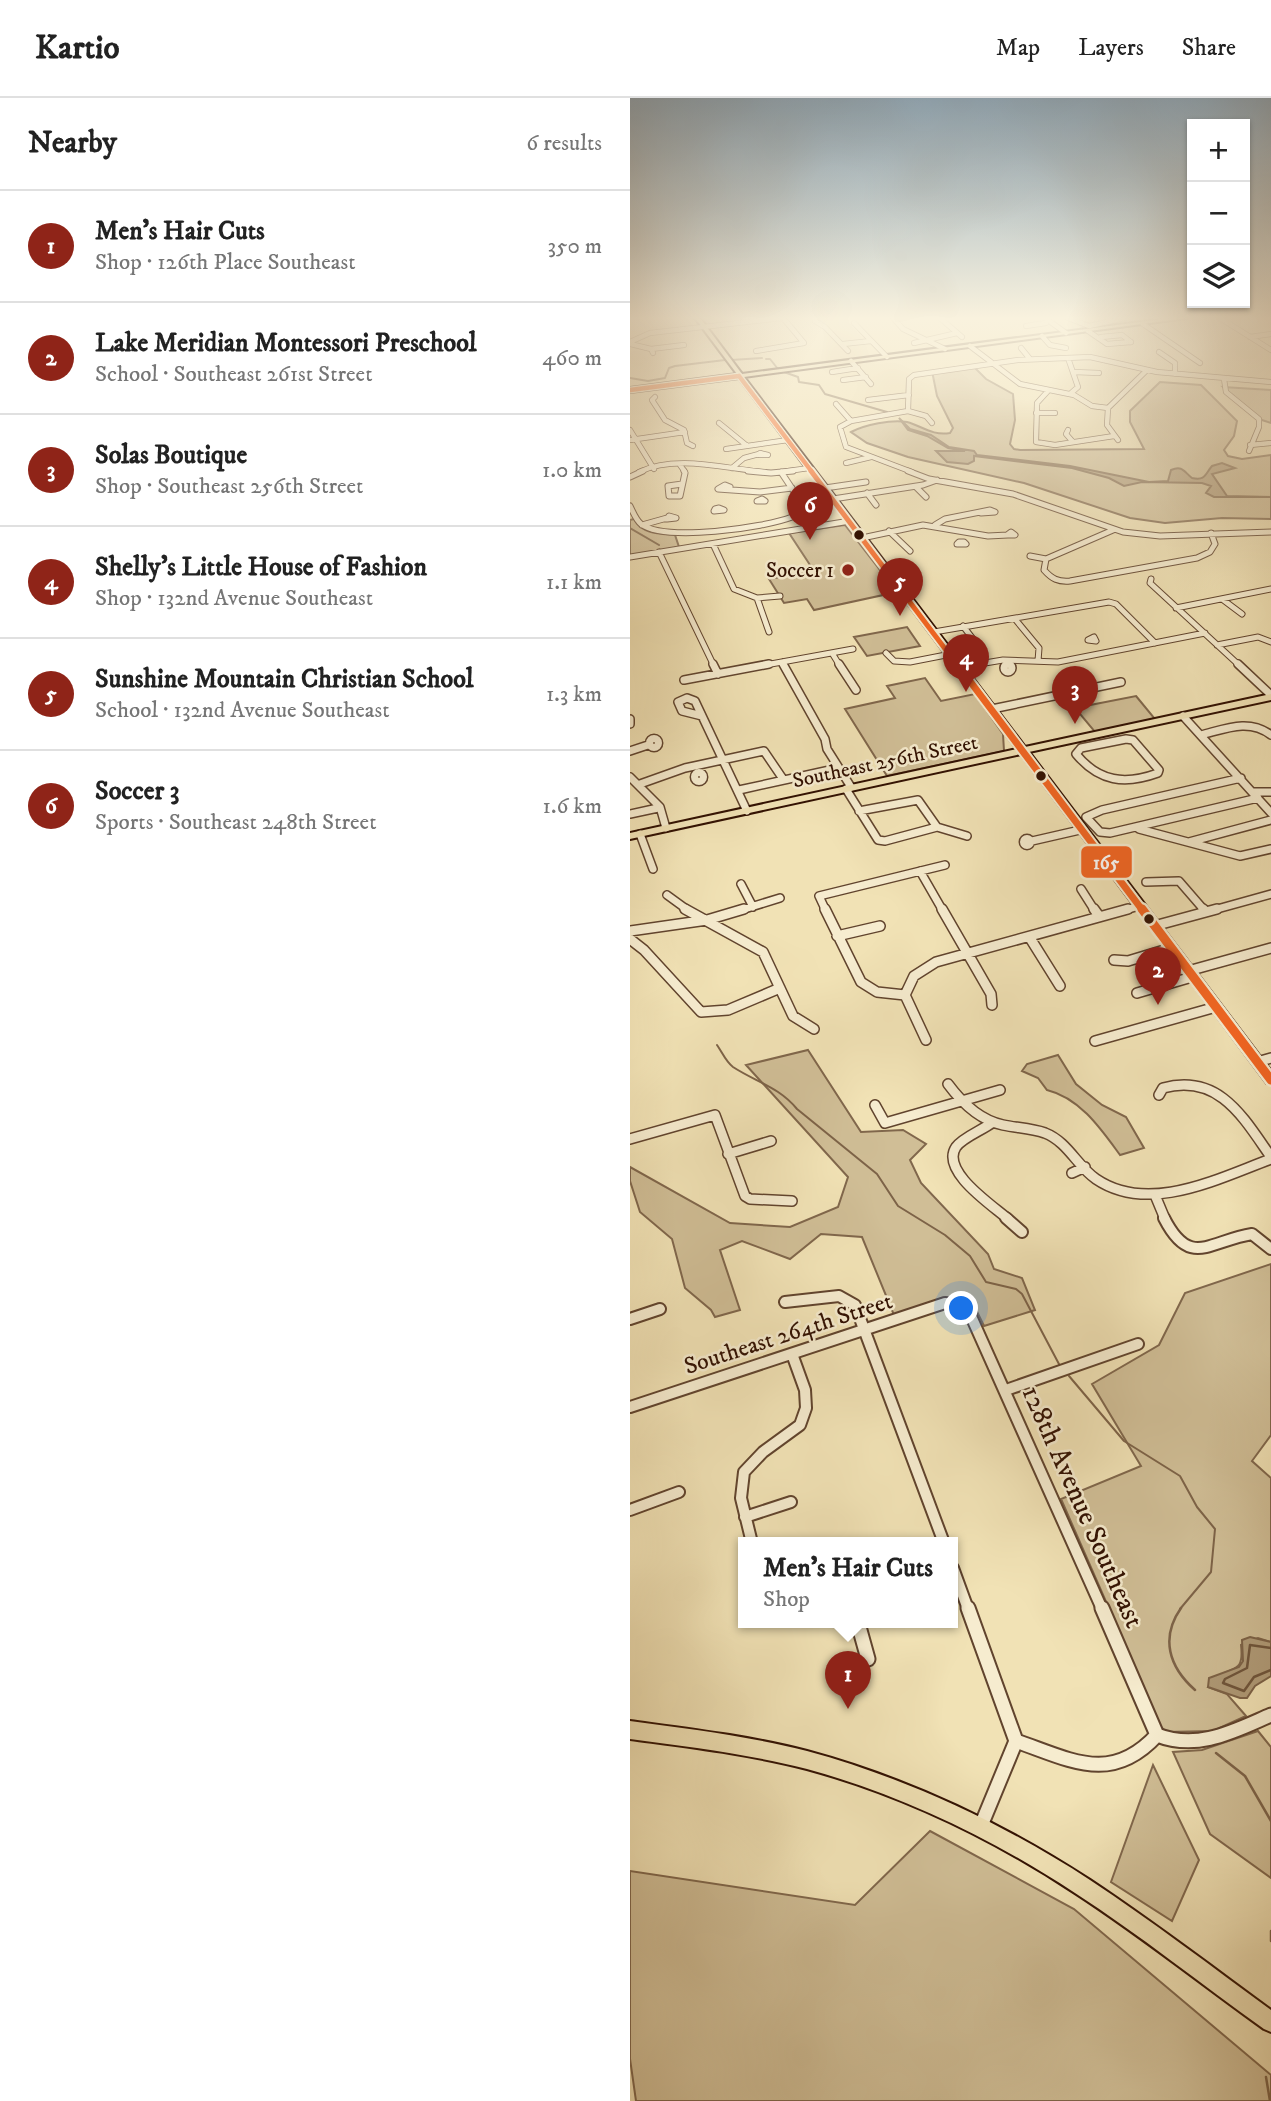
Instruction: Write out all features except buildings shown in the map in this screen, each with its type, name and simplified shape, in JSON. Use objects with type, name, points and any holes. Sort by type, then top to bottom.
[{"type":"main road","points":[[766,411],[1271,1080]]},
{"type":"main road","name":"Southeast 256th Street","points":[[635,835],[1023,750],[1094,740],[1271,696]]},
{"type":"main road","points":[[630,1730],[741,1746],[832,1767],[918,1799],[980,1828],[1081,1885],[1271,2022]]},
{"type":"street","points":[[659,411],[665,420],[679,425],[685,432],[687,442],[693,446]]},
{"type":"street","points":[[843,411],[851,421]]},
{"type":"street","points":[[905,411],[851,421],[840,427],[843,444],[871,457],[937,480],[1013,494],[1113,530],[1150,536],[1271,532]]},
{"type":"street","points":[[910,411],[926,416],[932,423]]},
{"type":"street","points":[[1055,413],[1036,413],[1034,438],[1041,444],[1116,438],[1106,419],[1107,411]]},
{"type":"street","points":[[1249,448],[1259,419],[1250,411]]},
{"type":"street","points":[[719,424],[746,445]]},
{"type":"street","points":[[630,430],[632,440],[654,469]]},
{"type":"street","points":[[1068,430],[1066,434],[1073,442]]},
{"type":"street","points":[[632,440],[685,432]]},
{"type":"street","points":[[1256,434],[1271,441]]},
{"type":"street","points":[[726,449],[788,440]]},
{"type":"street","points":[[1249,448],[1271,441]]},
{"type":"street","points":[[732,468],[744,458],[759,454]]},
{"type":"street","points":[[846,463],[871,457]]},
{"type":"street","points":[[631,476],[680,465],[705,464],[781,472],[809,468]]},
{"type":"street","points":[[680,465],[684,473],[682,484]]},
{"type":"street","points":[[630,506],[642,525],[660,532],[679,534],[805,514],[804,506],[781,472]]},
{"type":"street","points":[[834,499],[937,480]]},
{"type":"street","points":[[825,488],[866,482]]},
{"type":"street","points":[[916,486],[926,497]]},
{"type":"street","points":[[729,489],[760,496],[792,488]]},
{"type":"street","points":[[867,494],[876,505]]},
{"type":"street","points":[[722,511],[732,527]]},
{"type":"street","points":[[935,525],[945,519],[981,513]]},
{"type":"street","points":[[1063,518],[1069,515]]},
{"type":"street","points":[[642,525],[667,518]]},
{"type":"street","points":[[630,557],[850,521]]},
{"type":"street","points":[[862,538],[903,526],[935,525],[971,536],[1008,535]]},
{"type":"street","points":[[1030,556],[1046,559],[1113,530]]},
{"type":"street","points":[[889,531],[910,551]]},
{"type":"street","points":[[1046,559],[1044,570],[1057,582],[1197,558],[1213,548],[1214,539],[1211,533]]},
{"type":"street","points":[[679,534],[685,548]]},
{"type":"street","points":[[964,542],[971,536]]},
{"type":"street","points":[[713,544],[734,589],[757,598],[780,596]]},
{"type":"street","points":[[659,552],[718,674]]},
{"type":"street","points":[[1151,579],[1150,583],[1271,696]]},
{"type":"street","points":[[1176,608],[1271,589]]},
{"type":"street","points":[[757,598],[759,610],[769,632]]},
{"type":"street","points":[[1222,599],[1242,614]]},
{"type":"street","points":[[934,632],[1109,601],[1116,604],[1155,643]]},
{"type":"street","points":[[1015,619],[1038,648],[1038,661]]},
{"type":"street","points":[[963,626],[976,643]]},
{"type":"street","points":[[961,667],[1007,662],[1058,662],[1205,633]]},
{"type":"street","points":[[1217,645],[1264,637],[1271,642]]},
{"type":"street","points":[[1095,642],[1104,653]]},
{"type":"street","points":[[684,680],[853,649]]},
{"type":"street","points":[[832,653],[856,690]]},
{"type":"street","points":[[886,653],[894,662],[908,663],[951,654]]},
{"type":"street","points":[[782,662],[859,811],[878,840],[885,841],[937,827],[967,836]]},
{"type":"street","points":[[992,709],[1121,682]]},
{"type":"street","points":[[702,716],[747,811]]},
{"type":"street","points":[[1183,716],[1271,813]]},
{"type":"street","points":[[1201,735],[1248,725],[1260,726],[1271,735]]},
{"type":"street","points":[[1094,740],[1133,740],[1159,770],[1150,776],[1122,783],[1088,771],[1076,754],[1094,740]]},
{"type":"street","points":[[630,751],[648,744]]},
{"type":"street","points":[[640,784],[695,766],[764,751],[783,779]]},
{"type":"street","points":[[695,766],[698,774]]},
{"type":"street","points":[[739,790],[839,768]]},
{"type":"street","points":[[630,777],[650,793],[658,808],[661,825],[666,828]]},
{"type":"street","points":[[1241,778],[1102,810],[1086,817],[1094,828],[1104,833],[1137,828],[1269,791]]},
{"type":"street","points":[[859,811],[911,799],[918,800],[937,827]]},
{"type":"street","points":[[630,814],[658,808]]},
{"type":"street","points":[[1188,843],[1271,820]]},
{"type":"street","points":[[1137,828],[1240,856],[1271,849]]},
{"type":"street","points":[[1032,841],[1080,830]]},
{"type":"street","points":[[635,835],[653,869]]},
{"type":"street","points":[[905,995],[885,994],[867,988],[857,976],[819,897],[945,865]]},
{"type":"street","points":[[920,871],[991,994],[992,1005]]},
{"type":"street","points":[[1146,882],[1179,881],[1205,911]]},
{"type":"street","points":[[741,884],[753,907]]},
{"type":"street","points":[[1081,889],[1099,915]]},
{"type":"street","points":[[1154,926],[1271,894]]},
{"type":"street","points":[[667,895],[675,903],[763,952],[793,1016],[814,1029]]},
{"type":"street","points":[[630,931],[707,920],[780,898]]},
{"type":"street","points":[[905,995],[920,970],[936,962],[1139,906]]},
{"type":"street","points":[[837,936],[880,926]]},
{"type":"street","points":[[1030,938],[1060,986]]},
{"type":"street","points":[[630,939],[644,950],[701,1012],[728,1010],[780,988]]},
{"type":"street","points":[[1114,960],[1128,961],[1171,948]]},
{"type":"street","points":[[1137,993],[1271,948]]},
{"type":"street","points":[[905,995],[926,1040]]},
{"type":"street","points":[[1095,1041],[1216,1007]]},
{"type":"street","points":[[1257,1062],[1271,1058]]},
{"type":"street","points":[[948,1084],[960,1101],[993,1122],[1027,1128],[1061,1141],[1096,1179],[1116,1189],[1155,1195],[1173,1192],[1271,1158],[1237,1110],[1215,1092],[1190,1083],[1180,1083],[1163,1088],[1159,1095]]},
{"type":"street","points":[[875,1105],[885,1123],[999,1090]]},
{"type":"street","points":[[630,1139],[715,1115],[745,1196],[750,1199],[792,1200]]},
{"type":"street","points":[[993,1122],[958,1144],[951,1158],[953,1167],[958,1175],[1022,1232]]},
{"type":"street","points":[[728,1154],[771,1141]]},
{"type":"street","points":[[1072,1173],[1085,1167]]},
{"type":"street","points":[[1155,1195],[1158,1209],[1178,1244],[1186,1250],[1199,1250],[1252,1234],[1271,1249]]},
{"type":"street","points":[[785,1302],[845,1297],[855,1305],[942,1537]]},
{"type":"street","name":"Southeast 264th Street","points":[[630,1407],[945,1303],[959,1303]]},
{"type":"street","name":"128th Avenue Southeast","points":[[959,1303],[969,1309],[1157,1735]]},
{"type":"street","points":[[630,1319],[660,1309]]},
{"type":"street","points":[[1006,1390],[1138,1344]]},
{"type":"street","points":[[750,1537],[740,1494],[742,1472],[749,1463],[800,1425],[805,1417],[806,1395],[792,1354]]},
{"type":"street","points":[[630,1510],[679,1492]]},
{"type":"street","points":[[745,1517],[791,1502]]},
{"type":"street","points":[[958,1581],[1016,1741],[980,1828]]},
{"type":"street","points":[[859,1628],[868,1659]]},
{"type":"street","points":[[1016,1741],[1095,1767],[1109,1766],[1145,1750],[1157,1735],[1167,1739],[1210,1741],[1271,1715]]},
{"type":"shaded area","points":[[945,411],[1014,411],[1010,444],[1014,449],[1144,449],[1130,422],[1130,411],[1227,411],[1237,421],[1234,436],[1224,450],[1228,456],[1242,459],[1271,455],[1271,519],[1222,518],[1165,523],[1130,518],[1024,483],[908,457],[867,443],[851,432],[894,421],[907,422],[944,434],[950,433],[953,428]]},
{"type":"shaded area","points":[[1251,411],[1271,411],[1271,423],[1259,419]]},
{"type":"shaded area","points":[[634,519],[646,530],[675,535],[679,547],[630,556],[630,520]]},
{"type":"shaded area","points":[[845,525],[897,592],[814,610],[807,599],[784,603],[769,579],[814,571],[789,533]]},
{"type":"shaded area","points":[[907,627],[920,646],[867,656],[854,637]]},
{"type":"shaded area","points":[[925,678],[941,701],[975,694],[1003,734],[1004,751],[887,776],[845,709],[895,698],[887,686]]},
{"type":"shaded area","points":[[1136,696],[1155,719],[1095,732],[1075,708]]},
{"type":"shaded area","points":[[808,1050],[861,1132],[903,1130],[926,1144],[910,1160],[921,1183],[988,1254],[994,1269],[1022,1278],[1035,1310],[984,1326],[969,1295],[896,1320],[862,1237],[821,1234],[790,1259],[742,1241],[720,1250],[740,1310],[715,1317],[711,1310],[685,1288],[672,1239],[640,1212],[630,1181],[630,1167],[730,1223],[790,1227],[838,1207],[848,1177],[746,1065]]},
{"type":"shaded area","points":[[1058,1055],[1076,1084],[1102,1105],[1126,1117],[1144,1148],[1120,1155],[1080,1107],[1047,1090],[1038,1078],[1022,1071],[1027,1064]]},
{"type":"shaded area","points":[[1271,1264],[1271,1435],[1252,1461],[1271,1478],[1271,1642],[1258,1638],[1241,1645],[1242,1656],[1237,1667],[1222,1674],[1208,1687],[1227,1694],[1246,1716],[1213,1731],[1166,1732],[1161,1727],[1061,1499],[1141,1466],[1092,1384],[1159,1345],[1185,1293]]},
{"type":"shaded area","points":[[1258,1731],[1271,1747],[1271,1878],[1210,1834],[1173,1752],[1202,1750]]},
{"type":"shaded area","points":[[1153,1765],[1199,1860],[1172,1921],[1111,1882]]},
{"type":"shaded area","points":[[930,1831],[1074,1909],[1271,2075],[1271,2101],[636,2101],[630,2059],[630,1871],[855,1905]]},
{"type":"water","points":[[899,418],[910,429],[931,435],[949,447],[974,451],[977,455],[1070,466],[1149,482],[1168,481],[1171,470],[1178,468],[1192,478],[1200,479],[1212,466],[1222,463],[1235,468],[1212,474],[1227,496],[1271,497],[1214,497],[1206,493],[1211,486],[1202,483],[1142,482],[1124,486],[1109,478],[1072,468],[974,456],[974,461],[968,464],[947,462],[936,451],[965,451],[948,448],[927,436],[908,430]]},
{"type":"water","points":[[1250,1637],[1271,1642],[1271,1676],[1255,1686],[1247,1698],[1208,1687],[1209,1678],[1239,1667],[1243,1661],[1242,1640]]},
{"type":"waterway","points":[[630,528],[659,545]]},
{"type":"waterway","points":[[717,1045],[733,1067],[783,1095],[877,1174],[898,1206],[945,1235],[970,1256],[986,1282],[1016,1289],[1022,1294],[1060,1366]]},
{"type":"waterway","points":[[1069,1376],[1124,1441],[1180,1476],[1197,1507],[1215,1529],[1211,1572],[1180,1609]]},
{"type":"waterway","points":[[1181,1608],[1171,1630],[1170,1652],[1179,1672],[1195,1690]]},
{"type":"waterway","points":[[1216,1753],[1245,1776],[1271,1821]]},
{"type":"waterway","points":[[1271,1931],[1271,1941]]},
{"type":"waterway","points":[[1266,2077],[1270,2101]]},
{"type":"transit line","name":"165","points":[[766,411],[1271,1080]]},
{"type":"place","name":"Soccer 3","points":[[810,540]]},
{"type":"place","name":"Soccer 1","points":[[848,570]]},
{"type":"place","name":"Sunshine Mountain Christian School","points":[[900,616]]},
{"type":"place","name":"Shelly's Little House of Fashion","points":[[966,692]]},
{"type":"place","name":"Solas Boutique","points":[[1075,724]]},
{"type":"place","name":"Lake Meridian Montessori Preschool","points":[[1158,1005]]},
{"type":"place","name":"Men's Hair Cuts","points":[[848,1709]]}]
